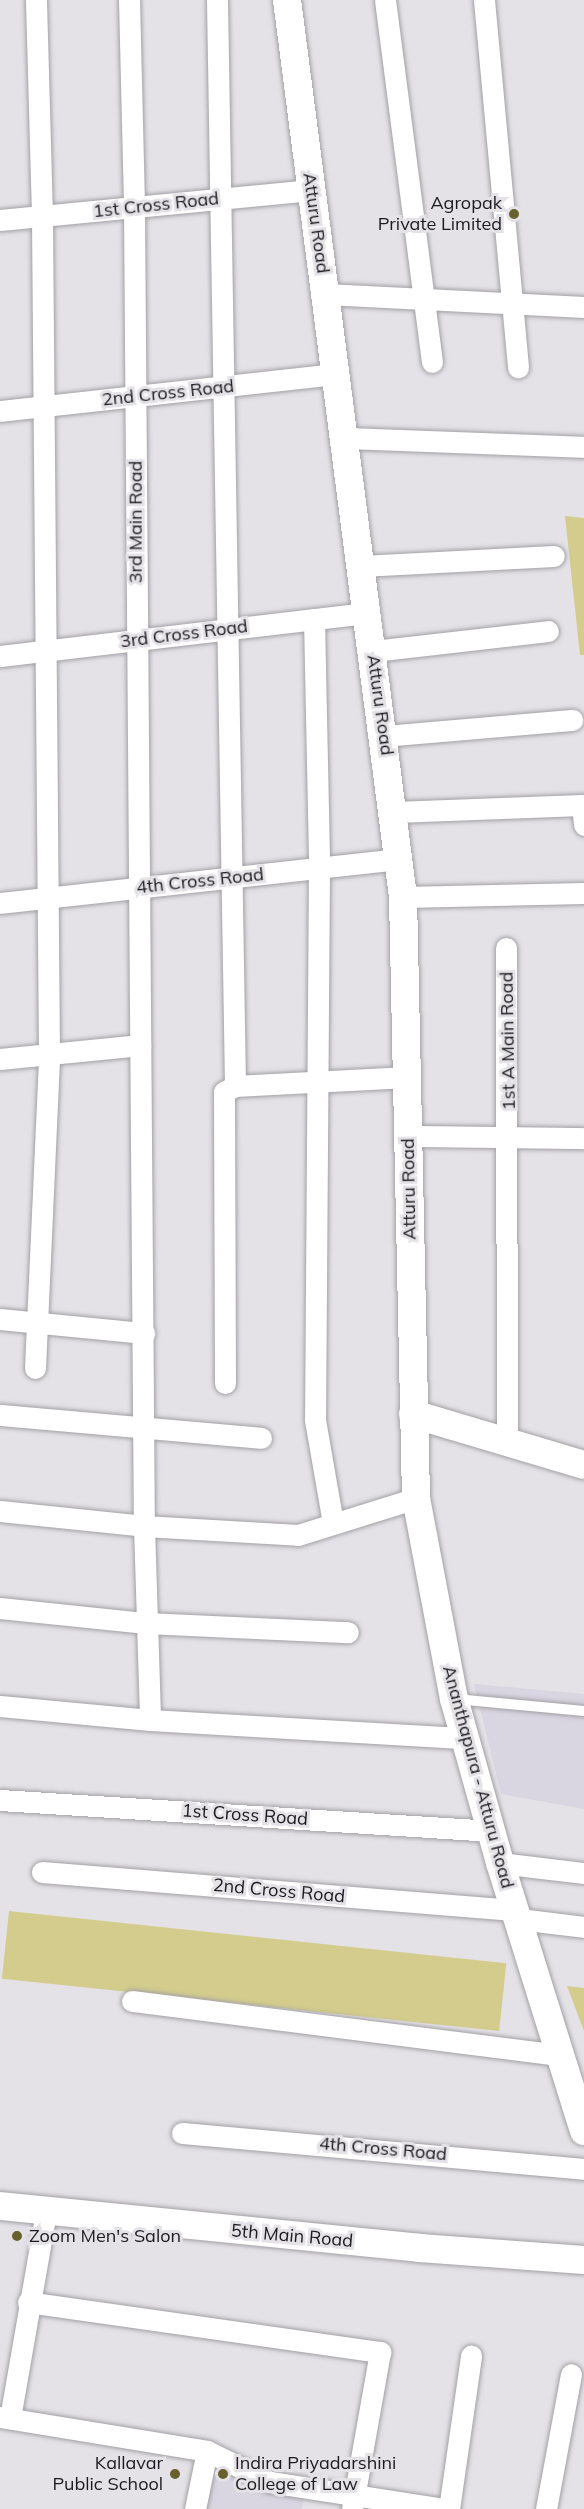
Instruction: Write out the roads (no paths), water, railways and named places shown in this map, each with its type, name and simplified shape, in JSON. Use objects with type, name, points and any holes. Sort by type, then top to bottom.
[{"type":"street","points":[[35,1368],[49,1054],[42,216],[36,0]]},
{"type":"street","name":"3rd Main Road","points":[[129,0],[134,208],[140,1045],[146,1428]]},
{"type":"street","points":[[217,0],[235,1086]]},
{"type":"street","name":"Atturu Road","points":[[287,0],[400,859],[403,897],[413,1414]]},
{"type":"street","points":[[385,0],[432,362]]},
{"type":"street","points":[[484,0],[514,304],[518,367]]},
{"type":"street","name":"1st Cross Road","points":[[0,220],[312,190]]},
{"type":"street","points":[[326,294],[584,307]]},
{"type":"street","name":"2nd Cross Road","points":[[0,411],[336,374]]},
{"type":"street","points":[[344,438],[584,447]]},
{"type":"street","points":[[362,566],[554,556]]},
{"type":"street","name":"3rd Cross Road","points":[[0,656],[368,613]]},
{"type":"street","points":[[314,619],[319,867],[315,1420],[333,1523]]},
{"type":"street","points":[[373,651],[548,631]]},
{"type":"street","points":[[384,736],[572,720]]},
{"type":"street","points":[[394,812],[582,805],[584,825]]},
{"type":"street","name":"4th Cross Road","points":[[0,903],[400,859]]},
{"type":"street","points":[[403,897],[584,893]]},
{"type":"street","name":"1st A Main Road","points":[[506,948],[509,1135],[507,1441]]},
{"type":"street","points":[[0,1059],[140,1045]]},
{"type":"street","points":[[225,1383],[225,1092],[235,1086],[407,1077]]},
{"type":"street","points":[[408,1136],[509,1135],[584,1138]]},
{"type":"street","points":[[0,1319],[144,1333]]},
{"type":"street","points":[[413,1414],[584,1465]]},
{"type":"street","name":"Ananthapura - Atturu Road","points":[[413,1414],[416,1498],[454,1699],[500,1863],[561,2055],[578,2095],[584,2131]]},
{"type":"street","points":[[0,1415],[261,1438]]},
{"type":"street","points":[[146,1428],[144,1526],[150,1720]]},
{"type":"street","points":[[0,1511],[144,1526],[298,1535],[416,1498]]},
{"type":"street","points":[[0,1608],[146,1623],[348,1632]]},
{"type":"street","points":[[0,1706],[150,1720],[465,1738]]},
{"type":"street","name":"1st Cross Road","points":[[0,1800],[490,1831]]},
{"type":"street","points":[[500,1863],[584,1873]]},
{"type":"street","name":"2nd Cross Road","points":[[42,1872],[517,1915],[584,1928]]},
{"type":"street","points":[[132,2001],[561,2055]]},
{"type":"street","name":"4th Cross Road","points":[[182,2133],[584,2169]]},
{"type":"street","name":"5th Main Road","points":[[0,2206],[420,2248],[584,2260]]},
{"type":"street","points":[[46,2211],[5,2417],[207,2451],[270,2482],[354,2501],[447,2509],[471,2356]]},
{"type":"street","points":[[28,2302],[380,2352],[354,2501]]},
{"type":"street","points":[[546,2509],[571,2374]]},
{"type":"street","points":[[195,2509],[207,2451]]},
{"type":"lane","points":[[454,1699],[584,1711]]},
{"type":"place","name":"Agropak Private Limited","points":[[514,214]]},
{"type":"place","name":"Zoom Men's Salon","points":[[17,2236]]},
{"type":"place","name":"Kallavar Public School","points":[[175,2474]]},
{"type":"place","name":"Indira Priyadarshini College of Law","points":[[223,2474]]}]
